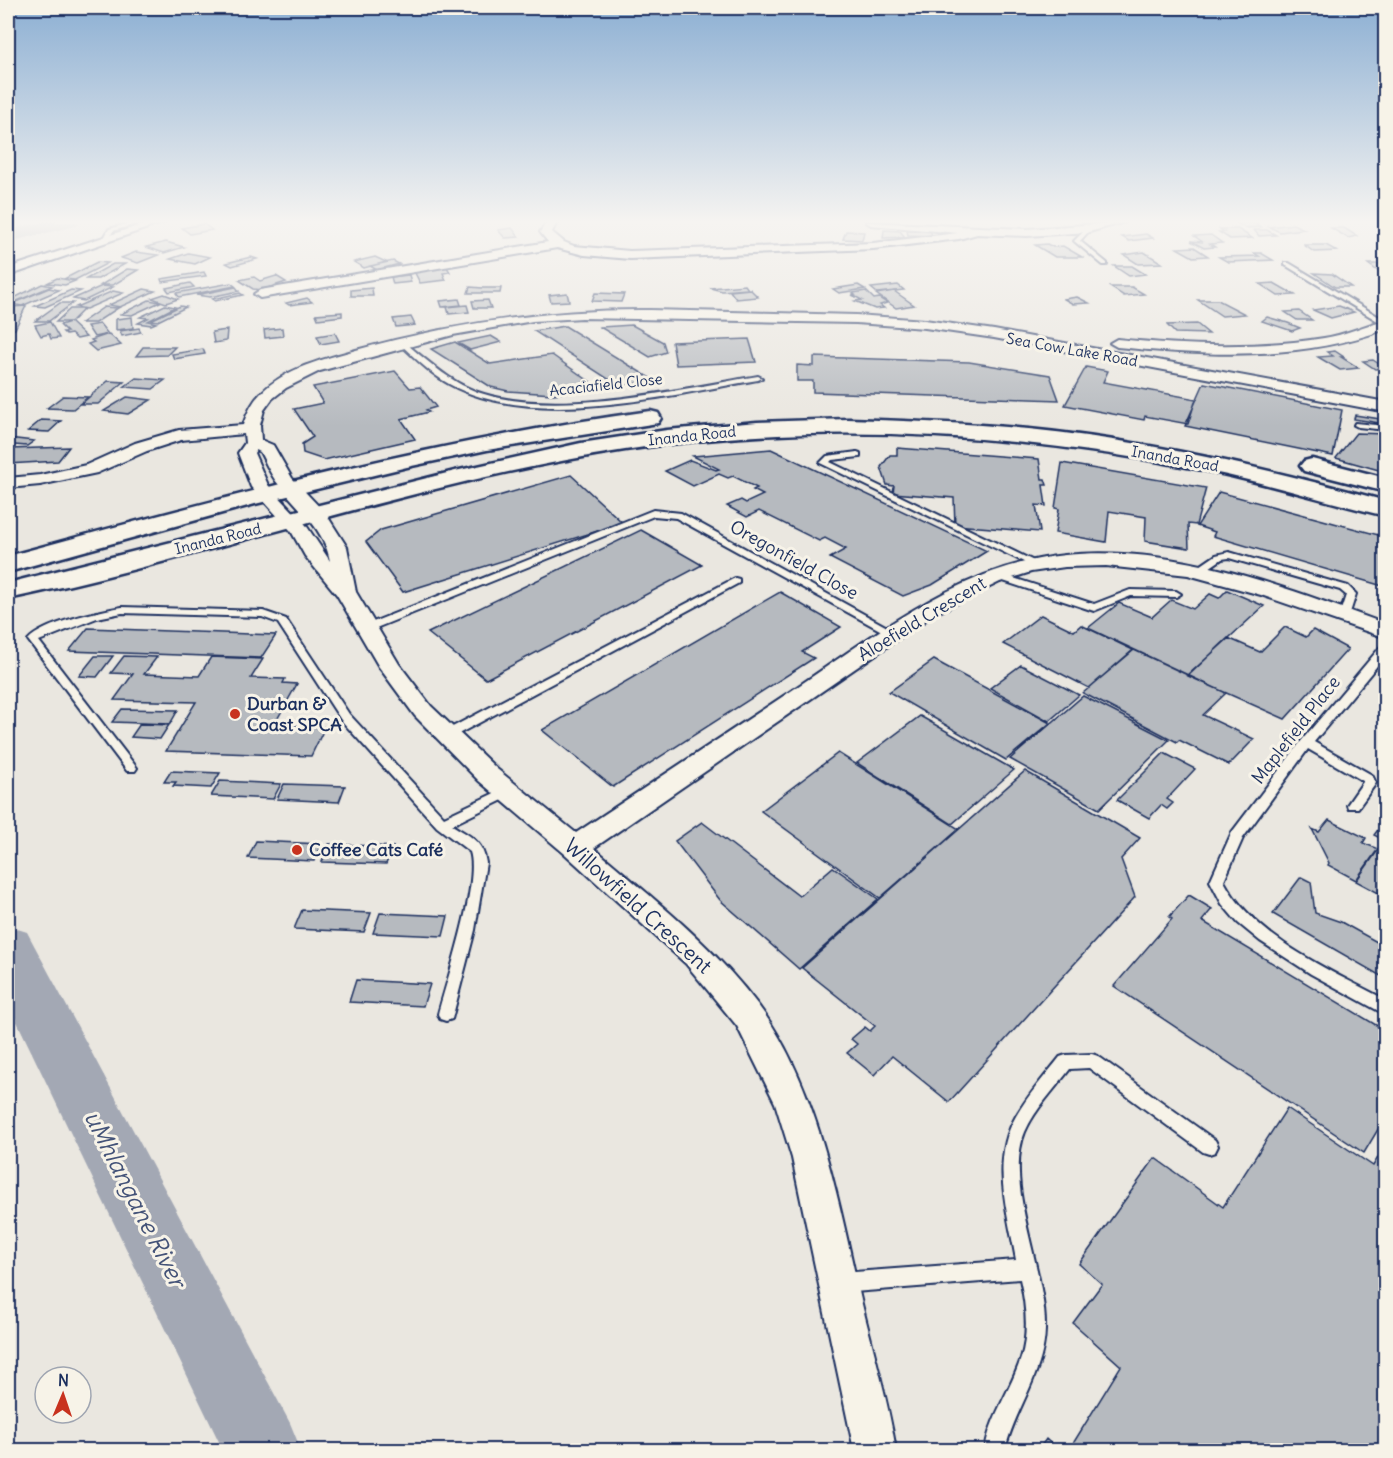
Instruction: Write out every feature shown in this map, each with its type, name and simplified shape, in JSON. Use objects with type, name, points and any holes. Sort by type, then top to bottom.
[{"type":"main road","name":"Inanda Road","points":[[8,564],[281,491],[460,447],[571,427],[717,412],[847,408],[958,411],[1089,425],[1238,450],[1386,485]]},
{"type":"main road","name":"Inanda Road","points":[[8,591],[506,465],[613,445],[731,431],[846,428],[964,431],[1092,444],[1216,466],[1386,509]]},
{"type":"street","points":[[260,294],[284,290]]},
{"type":"street","name":"Sea Cow Lake Road","points":[[251,436],[251,418],[262,400],[283,383],[335,360],[486,325],[582,314],[921,324],[1386,407]]},
{"type":"street","points":[[921,324],[958,321],[1139,346],[1184,348],[1272,348],[1325,343],[1355,337],[1385,324]]},
{"type":"street","points":[[8,483],[40,480],[91,469],[141,447],[179,435],[251,436]]},
{"type":"street","name":"Willowfield Crescent","points":[[346,593],[337,547],[317,514],[281,491],[260,487],[246,453],[251,436],[267,449],[285,481],[281,491],[290,521],[346,593],[400,682],[445,736],[575,847],[697,956],[748,1016],[792,1102],[810,1158],[875,1450]]},
{"type":"street","name":"Aloefield Crescent","points":[[575,847],[893,633],[971,585],[995,575],[1037,565],[1100,559],[1199,570],[1344,616],[1386,632]]},
{"type":"lane","points":[[1330,290],[1385,324]]},
{"type":"lane","name":"Acaciafield Close","points":[[402,343],[452,383],[495,400],[532,405],[590,403],[758,378]]},
{"type":"lane","points":[[1358,425],[1386,428]]},
{"type":"lane","points":[[857,455],[830,458],[824,463],[1037,565]]},
{"type":"lane","name":"Oregonfield Close","points":[[368,628],[653,513],[678,515],[893,633]]},
{"type":"lane","points":[[995,575],[1094,608],[1130,593],[1176,594]]},
{"type":"lane","points":[[445,736],[735,581]]},
{"type":"lane","points":[[131,768],[33,640],[39,635],[95,615],[122,610],[263,614],[282,621],[345,717],[442,825],[474,847],[480,859],[474,900],[447,1014]]},
{"type":"lane","name":"Maplefield Place","points":[[1386,647],[1306,743],[1237,836],[1216,881],[1232,909],[1243,921],[1322,973],[1386,1008]]},
{"type":"lane","points":[[1306,743],[1368,778],[1371,783],[1353,805]]},
{"type":"lane","points":[[442,825],[508,792]]},
{"type":"lane","points":[[994,1450],[998,1432],[1029,1366],[1035,1330],[1035,1299],[1027,1269],[1011,1170],[1011,1148],[1017,1129],[1066,1062],[1092,1061],[1209,1146]]},
{"type":"lane","points":[[837,1283],[1027,1269]]},
{"type":"building","points":[[30,290],[43,290],[15,302],[8,301]]},
{"type":"building","points":[[44,290],[59,290],[22,306],[11,304]]},
{"type":"building","points":[[71,290],[81,291],[45,307],[35,306]]},
{"type":"building","points":[[93,290],[107,290],[84,301],[73,299]]},
{"type":"building","points":[[142,290],[155,291],[120,307],[109,305]]},
{"type":"building","points":[[192,290],[214,290],[179,297],[176,293]]},
{"type":"building","points":[[221,290],[239,291],[210,297],[196,295]]},
{"type":"building","points":[[351,290],[372,290],[373,296],[351,296]]},
{"type":"building","points":[[469,290],[501,290],[500,293],[468,293]]},
{"type":"building","points":[[751,290],[758,297],[736,299],[730,291]]},
{"type":"building","points":[[835,290],[858,290],[839,293]]},
{"type":"building","points":[[873,290],[904,290],[877,293]]},
{"type":"building","points":[[1115,290],[1137,290],[1144,294],[1124,296]]},
{"type":"building","points":[[1269,290],[1286,290],[1295,295],[1278,296]]},
{"type":"building","points":[[113,291],[123,293],[86,309],[76,307]]},
{"type":"building","points":[[866,291],[874,299],[879,298],[887,303],[880,305],[884,308],[875,309],[855,301],[862,300],[852,295],[855,295],[853,293]]},
{"type":"building","points":[[894,291],[914,305],[896,308],[876,294]]},
{"type":"building","points":[[240,293],[243,295],[215,301],[212,299]]},
{"type":"building","points":[[567,293],[569,301],[551,302],[549,295]]},
{"type":"building","points":[[595,293],[624,294],[621,302],[592,301]]},
{"type":"building","points":[[164,294],[178,299],[166,303],[152,298]]},
{"type":"building","points":[[1077,297],[1089,303],[1073,304],[1064,299]]},
{"type":"building","points":[[307,298],[312,302],[289,305],[286,303]]},
{"type":"building","points":[[459,299],[461,305],[442,307],[440,301]]},
{"type":"building","points":[[149,300],[160,302],[132,315],[121,314]]},
{"type":"building","points":[[488,300],[491,308],[474,308],[472,301]]},
{"type":"building","points":[[1198,300],[1218,300],[1245,314],[1222,316]]},
{"type":"building","points":[[60,303],[73,303],[49,321],[35,321]]},
{"type":"building","points":[[165,305],[175,307],[148,321],[156,323],[151,325],[138,323],[148,318],[140,317]]},
{"type":"building","points":[[467,305],[469,312],[449,314],[447,307]]},
{"type":"building","points":[[26,306],[15,329],[8,330],[8,315],[11,307]]},
{"type":"building","points":[[180,306],[186,307],[158,321],[151,320]]},
{"type":"building","points":[[1339,306],[1354,312],[1331,318],[1313,310]]},
{"type":"building","points":[[104,307],[118,308],[95,323],[81,323]]},
{"type":"building","points":[[70,309],[84,309],[71,322],[56,322]]},
{"type":"building","points":[[1299,311],[1312,320],[1297,320],[1285,312]]},
{"type":"building","points":[[342,312],[342,316],[318,319],[316,314]]},
{"type":"building","points":[[132,317],[133,328],[116,330],[116,319]]},
{"type":"building","points":[[411,317],[415,325],[396,327],[393,319]]},
{"type":"building","points":[[1267,317],[1300,328],[1292,331],[1262,321]]},
{"type":"building","points":[[50,322],[59,338],[51,339],[49,334],[41,336],[35,325]]},
{"type":"building","points":[[70,322],[86,337],[77,339],[71,334],[66,335],[63,332],[67,332],[60,325]]},
{"type":"building","points":[[100,324],[108,334],[94,337],[87,326]]},
{"type":"building","points":[[1197,324],[1209,334],[1175,333],[1167,325]]},
{"type":"building","points":[[632,325],[663,342],[666,352],[650,357],[600,327]]},
{"type":"building","points":[[565,326],[655,381],[619,386],[534,331]]},
{"type":"building","points":[[139,328],[141,332],[122,336],[120,331]]},
{"type":"building","points":[[282,328],[283,336],[265,338],[264,330]]},
{"type":"building","points":[[227,330],[226,341],[214,343],[212,332]]},
{"type":"building","points":[[335,333],[339,341],[321,344],[317,336]]},
{"type":"building","points":[[109,334],[121,345],[96,351],[88,344],[94,342],[91,340]]},
{"type":"building","points":[[491,336],[501,342],[470,350],[458,343]]},
{"type":"building","points":[[749,339],[756,362],[676,365],[672,342]]},
{"type":"building","points":[[455,342],[490,364],[552,355],[599,388],[553,394],[508,391],[491,387],[431,349]]},
{"type":"building","points":[[143,347],[175,347],[167,355],[136,356]]},
{"type":"building","points":[[203,349],[205,354],[174,359],[172,354]]},
{"type":"building","points":[[1335,351],[1359,368],[1340,370],[1318,357],[1333,356],[1327,352]]},
{"type":"building","points":[[814,357],[969,362],[1050,375],[1059,400],[813,392],[813,381],[797,381],[797,365],[814,366]]},
{"type":"building","points":[[1373,360],[1385,368],[1375,369],[1363,361]]},
{"type":"building","points":[[1086,367],[1108,371],[1103,382],[1196,399],[1188,424],[1145,416],[1144,420],[1065,405]]},
{"type":"building","points":[[395,371],[410,388],[420,387],[436,407],[426,410],[429,412],[401,419],[415,439],[324,460],[303,453],[302,444],[313,437],[294,409],[323,403],[313,387]]},
{"type":"building","points":[[136,378],[165,380],[153,389],[124,387]]},
{"type":"building","points":[[108,381],[124,382],[98,404],[81,404]]},
{"type":"building","points":[[1204,383],[1342,410],[1333,456],[1185,426]]},
{"type":"building","points":[[63,396],[88,397],[73,409],[47,408]]},
{"type":"building","points":[[127,397],[151,400],[128,414],[104,411]]},
{"type":"building","points":[[1355,415],[1386,420],[1386,424],[1354,419]]},
{"type":"building","points":[[41,420],[61,421],[49,432],[28,431]]},
{"type":"building","points":[[1356,433],[1386,434],[1386,472],[1336,458]]},
{"type":"building","points":[[8,438],[34,441],[27,446],[8,445]]},
{"type":"building","points":[[69,447],[58,461],[8,464],[10,449]]},
{"type":"building","points":[[897,448],[1039,459],[1042,479],[1045,479],[1047,485],[1043,485],[1046,506],[1036,505],[1040,532],[955,525],[954,498],[893,493],[894,486],[887,485],[881,467],[890,455],[897,455]]},
{"type":"building","points":[[771,449],[987,551],[932,585],[903,596],[830,558],[846,549],[825,538],[819,541],[759,511],[747,517],[727,506],[741,500],[746,503],[763,495],[753,490],[757,488],[733,476],[728,478],[719,474],[693,486],[665,471],[690,460],[716,470],[719,469],[693,456]]},
{"type":"building","points":[[1062,463],[1206,488],[1196,525],[1188,524],[1189,548],[1145,541],[1146,517],[1109,511],[1106,542],[1055,533],[1059,509],[1055,508]]},
{"type":"building","points":[[571,475],[623,523],[403,592],[366,542],[381,530]]},
{"type":"building","points":[[1219,492],[1386,537],[1386,587],[1213,536],[1215,532],[1197,526]]},
{"type":"building","points":[[641,530],[702,565],[486,679],[428,633]]},
{"type":"building","points":[[1227,590],[1264,606],[1188,675],[1088,628],[1119,603],[1152,617],[1171,600],[1193,609],[1210,594],[1219,598]]},
{"type":"building","points":[[780,592],[841,627],[802,652],[814,658],[613,787],[542,730]]},
{"type":"building","points":[[1041,615],[1074,631],[1081,625],[1133,650],[1089,688],[1003,644]]},
{"type":"building","points":[[1285,627],[1306,637],[1313,630],[1348,649],[1285,719],[1188,676],[1228,638],[1260,652]]},
{"type":"building","name":"Durban & Coast SPCA","points":[[88,628],[276,635],[261,658],[69,651]]},
{"type":"building","points":[[1134,650],[1226,693],[1203,715],[1254,739],[1229,765],[1179,740],[1177,742],[1083,693]]},
{"type":"building","points":[[95,656],[113,656],[97,677],[79,676]]},
{"type":"building","name":"Durban & Coast SPCA","points":[[124,656],[157,657],[144,674],[199,676],[211,657],[263,659],[251,678],[285,679],[283,683],[297,684],[274,725],[325,727],[311,756],[166,751],[196,702],[114,700],[133,674],[111,673]]},
{"type":"building","points":[[934,660],[1050,723],[1006,760],[889,692]]},
{"type":"building","points":[[1021,665],[1079,695],[1049,721],[990,688]]},
{"type":"building","points":[[1083,696],[1169,740],[1099,809],[1010,759]]},
{"type":"building","points":[[122,709],[178,710],[170,724],[112,722]]},
{"type":"building","points":[[920,716],[1014,770],[952,824],[857,763]]},
{"type":"building","points":[[140,724],[169,725],[160,739],[131,737]]},
{"type":"building","points":[[838,753],[959,829],[880,898],[761,811]]},
{"type":"building","points":[[1164,753],[1195,769],[1167,799],[1173,803],[1167,809],[1161,805],[1149,818],[1117,800]]},
{"type":"building","points":[[171,771],[220,773],[211,788],[173,786],[176,782],[164,782]]},
{"type":"building","points":[[1025,771],[1140,838],[1121,859],[1135,897],[949,1102],[892,1056],[874,1075],[847,1053],[857,1044],[851,1039],[865,1027],[870,1031],[875,1026],[802,968]]},
{"type":"building","points":[[220,781],[281,784],[273,799],[211,796]]},
{"type":"building","points":[[284,784],[345,786],[339,802],[277,799]]},
{"type":"building","points":[[1386,819],[1386,841],[1374,835]]},
{"type":"building","points":[[1329,820],[1366,838],[1363,843],[1378,849],[1356,880],[1328,865],[1312,829],[1319,832]]},
{"type":"building","points":[[702,822],[799,896],[833,867],[878,899],[799,969],[720,900],[675,841]]},
{"type":"building","points":[[256,841],[321,844],[314,861],[248,858]]},
{"type":"building","points":[[329,844],[393,847],[386,864],[322,862]]},
{"type":"building","points":[[1381,846],[1386,848],[1386,897],[1356,881]]},
{"type":"building","points":[[1301,877],[1311,882],[1315,913],[1341,922],[1386,947],[1386,979],[1273,914]]},
{"type":"building","points":[[1189,895],[1212,909],[1202,921],[1386,1031],[1386,1116],[1364,1153],[1114,986],[1172,919],[1169,917]]},
{"type":"building","points":[[302,910],[371,913],[364,932],[294,929]]},
{"type":"building","points":[[380,913],[448,916],[443,936],[373,933]]},
{"type":"building","points":[[356,980],[430,984],[423,1006],[349,1002]]},
{"type":"building","points":[[1287,1108],[1373,1166],[1386,1144],[1386,1450],[1069,1450],[1121,1366],[1073,1323],[1102,1284],[1079,1264],[1155,1158],[1223,1207]]},
{"type":"building","points":[[1046,1439],[1058,1450],[1038,1450]]},
{"type":"waterway","name":"uMhlangane River","points":[[8,948],[263,1450]]},
{"type":"place","name":"Durban & Coast SPCA","points":[[235,714]]},
{"type":"place","name":"Coffee Cats Café","points":[[297,850]]}]
